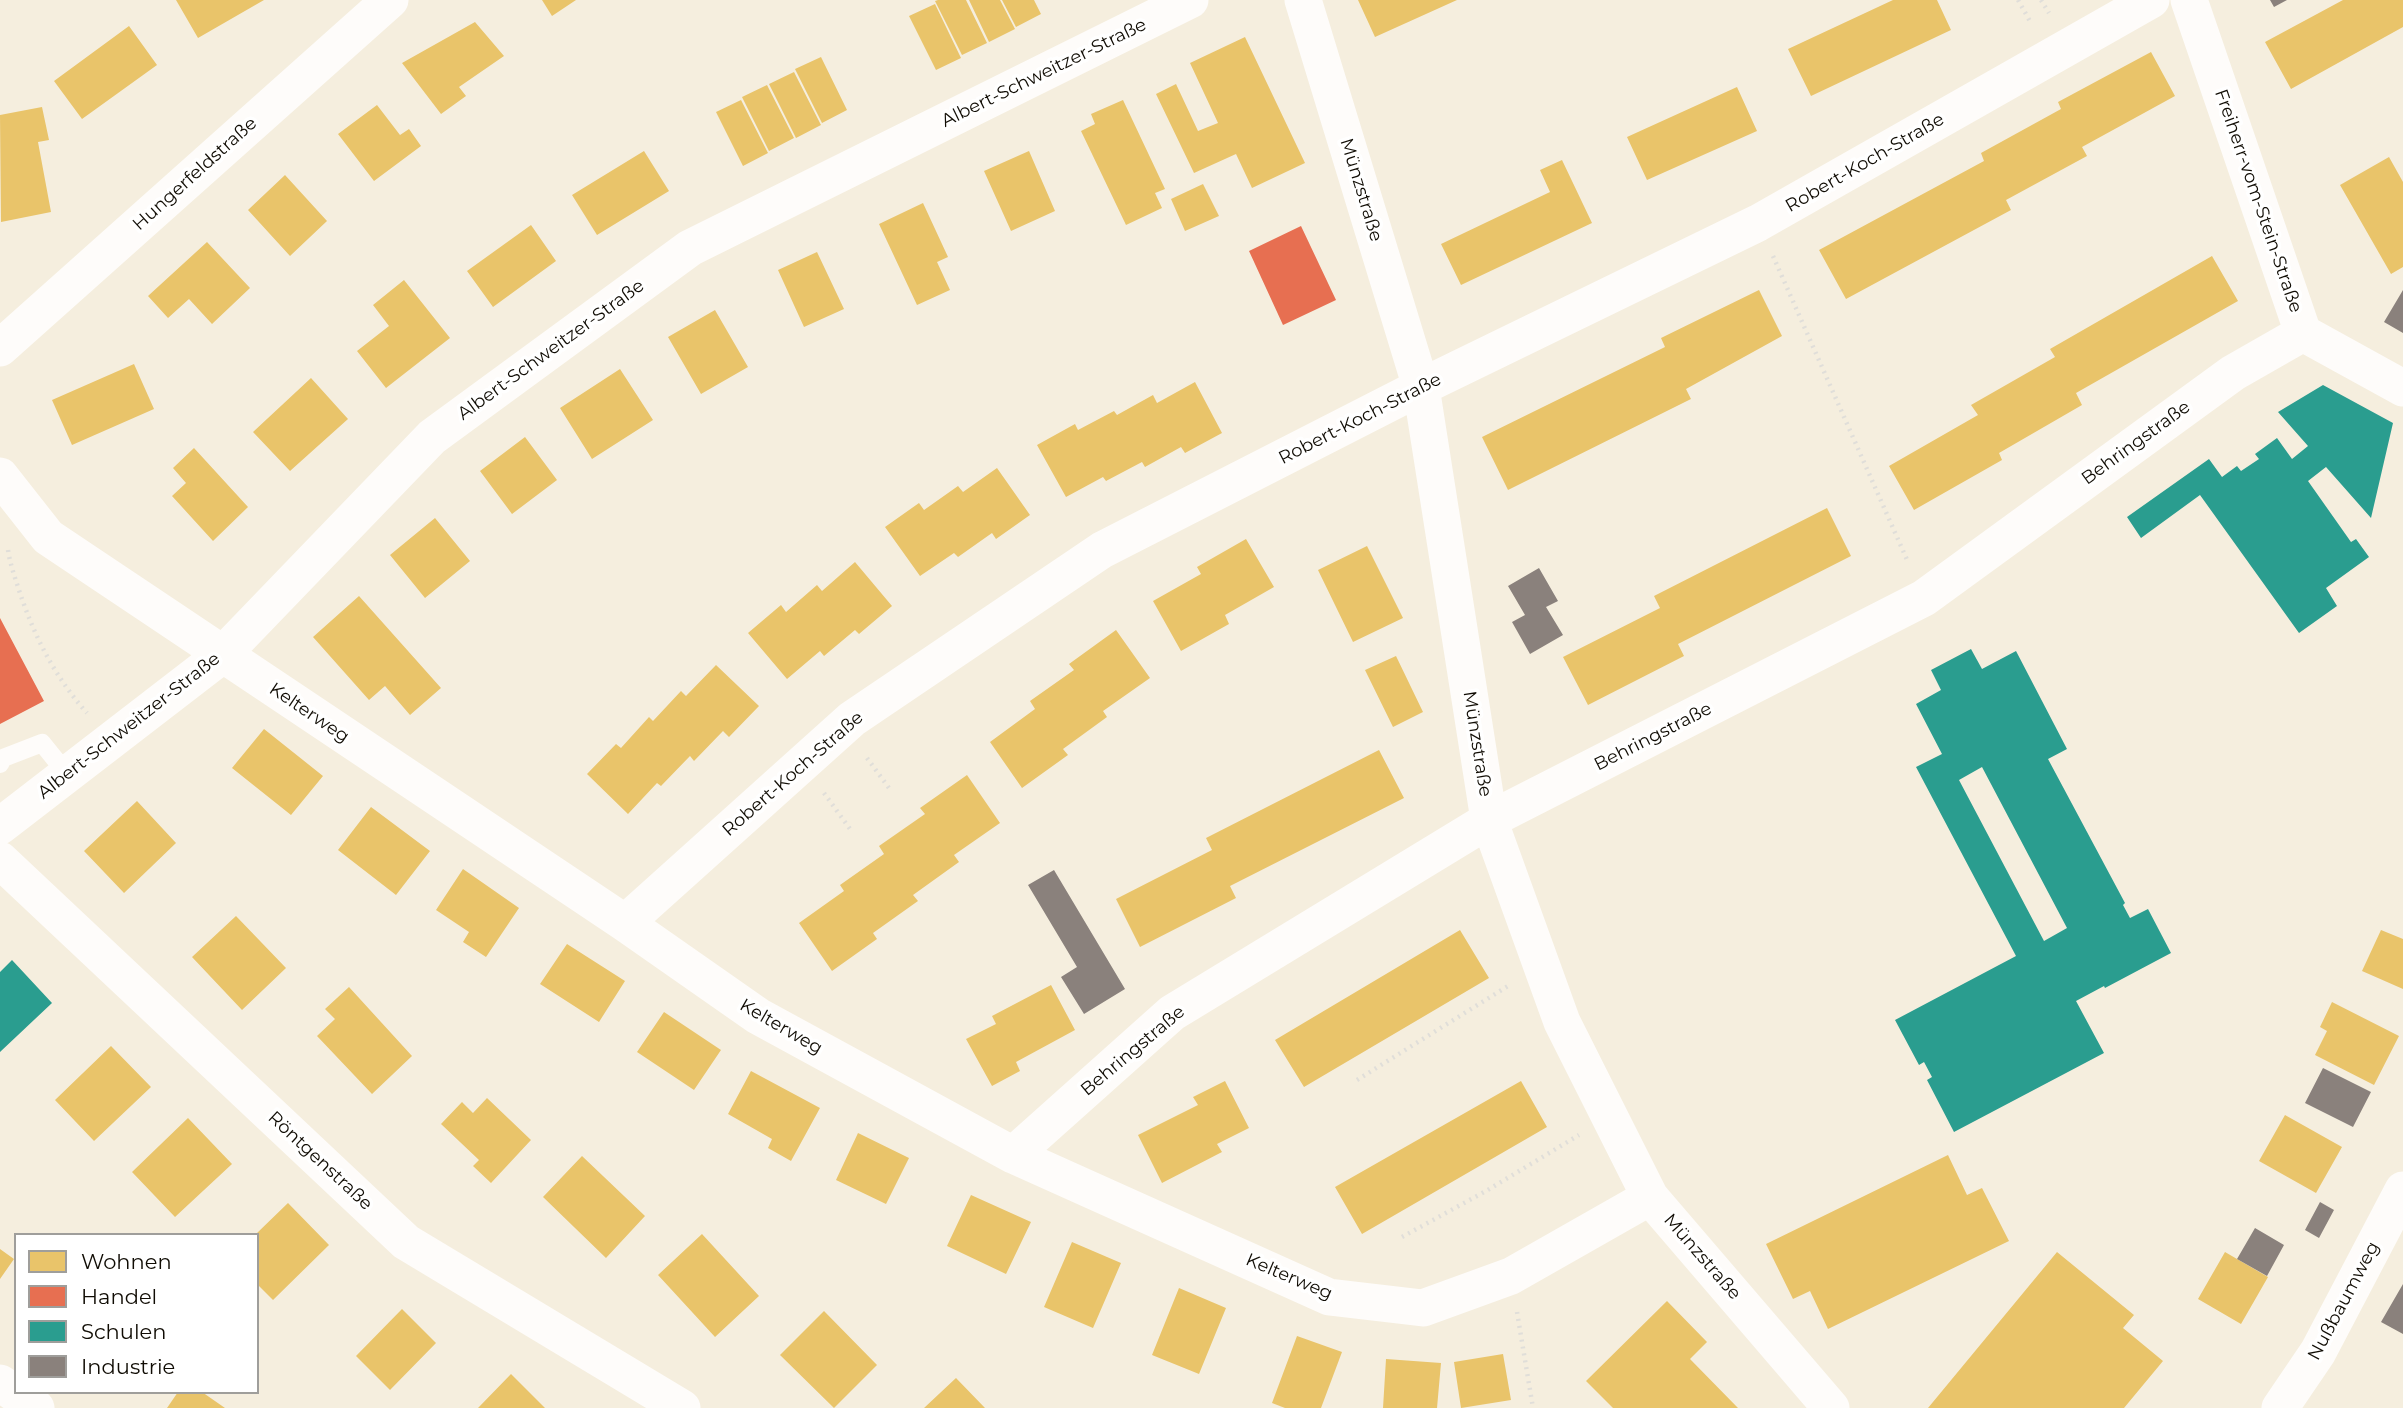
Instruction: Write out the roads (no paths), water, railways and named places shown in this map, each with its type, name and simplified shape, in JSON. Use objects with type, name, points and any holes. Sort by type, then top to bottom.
[{"type":"street","name":"Hungerfeldstraße","points":[[0,348],[390,0]]},
{"type":"street","name":"Albert-Schweitzer-Straße","points":[[2,820],[111,741],[222,655],[432,437],[690,248],[1190,0]]},
{"type":"street","name":"Münzstraße","points":[[1303,0],[1421,387],[1489,820],[1562,1022],[1650,1197],[1831,1408]]},
{"type":"street","name":"Robert-Koch-Straße","points":[[625,923],[852,719],[1102,550],[1421,387],[1758,223],[2151,0]]},
{"type":"street","name":"Freiherr-vom-Stein-Straße","points":[[2189,0],[2303,333],[2403,388]]},
{"type":"street","name":"Behringstraße","points":[[1013,1155],[1172,1013],[1489,820],[1924,598],[2233,373],[2303,333]]},
{"type":"street","name":"Kelterweg","points":[[0,476],[48,537],[625,923],[758,1016],[1013,1155],[1329,1297],[1423,1308],[1511,1276],[1650,1197]]},
{"type":"street","name":"Röntgenstraße","points":[[0,860],[407,1242],[682,1408]]},
{"type":"street","name":"Nußbaumweg","points":[[2280,1408],[2318,1352],[2403,1190]]},
{"type":"street","points":[[17,1394],[36,1408]]},
{"type":"lane","points":[[0,764],[3,758],[42,743],[67,774]]}]
